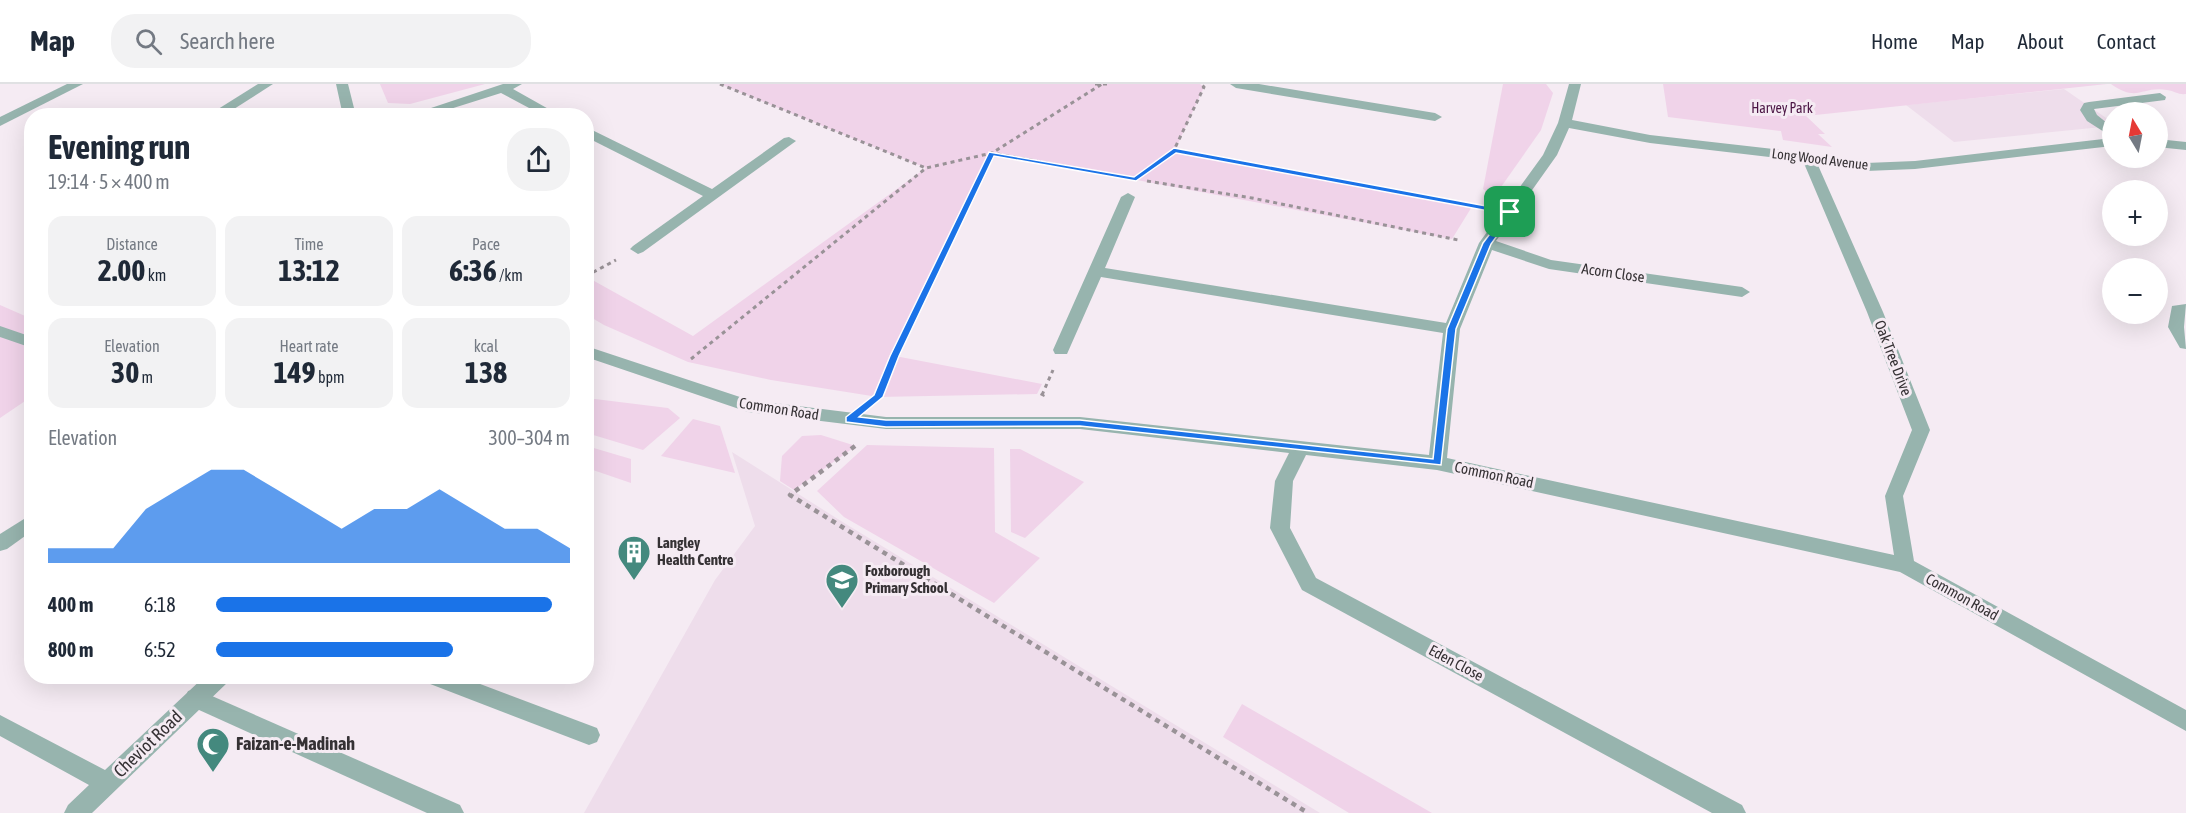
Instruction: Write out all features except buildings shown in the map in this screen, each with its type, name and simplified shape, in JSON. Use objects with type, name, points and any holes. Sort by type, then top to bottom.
[{"type":"street","points":[[27,108],[77,84]]},
{"type":"street","points":[[226,108],[267,84]]},
{"type":"street","points":[[342,84],[348,108]]},
{"type":"street","points":[[440,108],[516,84]]},
{"type":"street","points":[[1236,84],[1435,117]]},
{"type":"street","points":[[1334,101],[1338,84]]},
{"type":"street","points":[[1437,463],[1452,329],[1487,244],[1550,155],[1564,123],[1575,84]]},
{"type":"street","points":[[503,89],[540,108]]},
{"type":"street","points":[[2121,102],[2160,97]]},
{"type":"street","points":[[2102,104],[2089,106],[2087,110],[2092,118],[2102,126]]},
{"type":"street","points":[[4,119],[24,109]]},
{"type":"street","points":[[4,119],[24,122]]},
{"type":"street","name":"Long Wood Avenue","points":[[1564,123],[1650,139],[1808,157],[1866,167],[1915,165],[2102,143]]},
{"type":"street","points":[[594,135],[714,196]]},
{"type":"street","points":[[638,249],[789,141]]},
{"type":"street","points":[[2168,144],[2186,146]]},
{"type":"street","name":"Oak Tree Drive","points":[[1808,157],[1875,312],[1921,430],[1894,496],[1905,565]]},
{"type":"street","points":[[1061,350],[1128,197]]},
{"type":"street","name":"Acorn Close","points":[[1487,244],[1549,264],[1742,292]]},
{"type":"street","points":[[1095,271],[1452,329]]},
{"type":"street","points":[[2186,309],[2178,310],[2176,327],[2186,344]]},
{"type":"street","points":[[0,332],[24,340]]},
{"type":"street","name":"Common Road","points":[[594,354],[748,406],[886,423],[1080,423],[1437,463],[1905,565],[2186,721]]},
{"type":"street","name":"Eden Close","points":[[1301,447],[1284,481],[1281,528],[1309,584],[1734,813]]},
{"type":"street","points":[[0,544],[24,526]]},
{"type":"street","name":"Cheviot Road","points":[[76,813],[211,684]]},
{"type":"street","points":[[454,684],[589,735]]},
{"type":"street","points":[[196,698],[452,813]]},
{"type":"street","points":[[0,725],[107,783]]},
{"type":"path","points":[[720,84],[926,168]]},
{"type":"path","points":[[1095,84],[1108,84]]},
{"type":"path","points":[[656,376],[688,362],[926,168],[992,153],[1102,84]]},
{"type":"path","points":[[1128,197],[1136,179],[1174,150],[1204,87],[1200,84]]},
{"type":"path","points":[[1174,150],[1510,212]]},
{"type":"path","points":[[992,153],[1252,198],[1487,244]]},
{"type":"path","points":[[850,420],[878,397],[895,356],[992,153]]},
{"type":"path","points":[[594,272],[638,249]]},
{"type":"path","points":[[1031,424],[1061,350]]},
{"type":"path","points":[[886,423],[790,495],[1308,813]]},
{"type":"shaded area","points":[[2064,89],[2102,115],[2102,127],[1954,142],[1906,105]]},
{"type":"shaded area","name":"Foxborough Primary School","points":[[732,452],[1320,813],[584,813],[715,580],[755,526]]},
{"type":"green space","points":[[380,84],[485,84],[410,104],[388,103]]},
{"type":"green space","points":[[720,84],[1200,84],[1204,87],[1175,150],[1473,205],[1452,239],[992,153],[895,356],[1042,384],[1037,394],[878,397],[771,380],[688,362],[594,319],[594,281],[693,336],[926,168]]},
{"type":"green space","points":[[1503,84],[1546,84],[1553,93],[1541,130],[1494,197],[1483,189]]},
{"type":"green space","name":"Harvey Park","points":[[1663,84],[2107,84],[1806,116],[1825,134],[1818,134],[1832,147],[1783,140],[1781,131],[1668,117]]},
{"type":"green space","points":[[2111,84],[2186,84],[2186,94],[2158,89],[2134,93],[2120,90]]},
{"type":"green space","points":[[0,305],[24,316],[24,402],[0,418]]},
{"type":"green space","points":[[594,399],[668,408],[680,418],[643,450],[594,435]]},
{"type":"green space","points":[[693,419],[720,426],[735,473],[661,456]]},
{"type":"green space","points":[[821,435],[856,446],[794,490],[780,481],[782,456],[802,436]]},
{"type":"green space","points":[[867,445],[994,448],[995,532],[1040,558],[994,603],[844,517],[817,491]]},
{"type":"green space","points":[[594,448],[631,459],[631,483],[594,470]]},
{"type":"green space","points":[[1010,449],[1020,449],[1084,482],[1025,538],[1011,532]]},
{"type":"green space","points":[[1242,704],[1432,813],[1349,813],[1223,737]]},
{"type":"place","name":"Langley Health Centre","points":[[634,581]]},
{"type":"place","name":"Foxborough Primary School","points":[[842,609]]},
{"type":"place","name":"Faizan-e-Madinah","points":[[213,773]]},
{"type":"route","points":[[1174,150],[1510,212],[1487,243],[1452,329],[1437,463],[1080,423],[957,424],[850,420],[878,397],[895,356],[992,153],[1136,179],[1174,150]]}]
